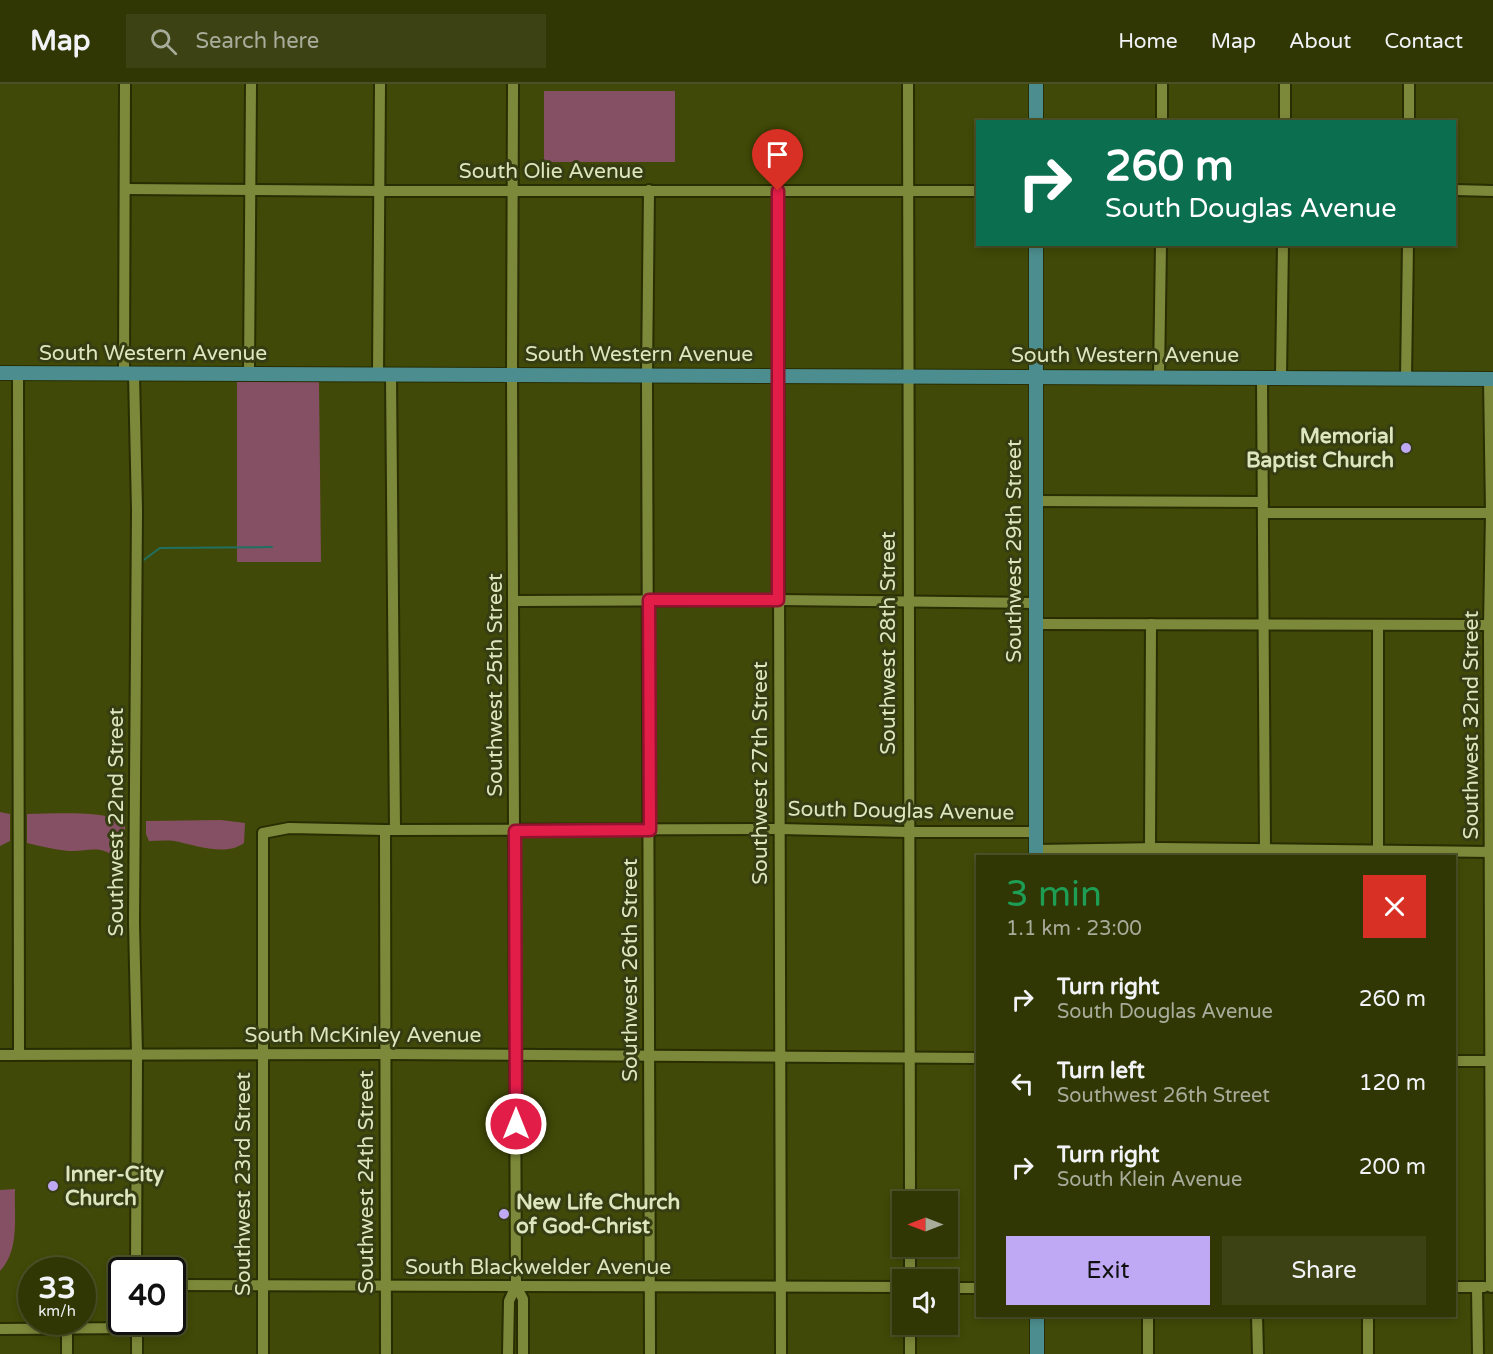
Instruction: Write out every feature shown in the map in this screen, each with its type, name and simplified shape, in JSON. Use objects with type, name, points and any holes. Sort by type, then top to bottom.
[{"type":"main road","points":[[1036,84],[1036,120]]},
{"type":"main road","name":"Southwest 29th Street","points":[[1036,246],[1036,853]]},
{"type":"main road","name":"South Western Avenue","points":[[0,374],[908,375],[1491,379]]},
{"type":"main road","points":[[1037,1317],[1037,1354]]},
{"type":"street","name":"Southwest 22nd Street","points":[[125,84],[129,374],[137,510],[134,923],[137,1054],[136,1257]]},
{"type":"street","points":[[249,374],[250,84]]},
{"type":"street","name":"Southwest 24th Street","points":[[380,84],[390,830],[385,1054],[386,1354]]},
{"type":"street","name":"Southwest 25th Street","points":[[508,1354],[509,1301],[516,1286],[513,84]]},
{"type":"street","name":"Southwest 28th Street","points":[[908,84],[910,1191]]},
{"type":"street","points":[[1162,84],[1162,120]]},
{"type":"street","points":[[1285,84],[1285,120]]},
{"type":"street","points":[[1409,84],[1409,120]]},
{"type":"street","name":"South Olie Avenue","points":[[125,189],[976,191]]},
{"type":"street","name":"Southwest 26th Street","points":[[649,190],[647,375],[650,1354]]},
{"type":"street","points":[[1456,190],[1493,191]]},
{"type":"street","name":"Southwest 27th Street","points":[[778,191],[781,1354]]},
{"type":"street","points":[[1159,377],[1161,246]]},
{"type":"street","points":[[1281,378],[1283,246]]},
{"type":"street","points":[[1406,378],[1408,246]]},
{"type":"street","points":[[18,374],[19,1054]]},
{"type":"street","points":[[1262,377],[1265,850]]},
{"type":"street","name":"Southwest 32nd Street","points":[[1491,379],[1492,1287]]},
{"type":"street","points":[[1035,501],[1491,513]]},
{"type":"street","points":[[514,601],[778,600],[1035,603]]},
{"type":"street","points":[[1035,624],[1491,625]]},
{"type":"street","points":[[1151,624],[1157,851]]},
{"type":"street","points":[[1378,625],[1378,850]]},
{"type":"street","name":"South Douglas Avenue","points":[[263,833],[289,828],[1036,832]]},
{"type":"street","name":"Southwest 23rd Street","points":[[262,1354],[263,833]]},
{"type":"street","points":[[1036,853],[1265,850],[1280,853],[1378,850],[1399,853],[1492,852]]},
{"type":"street","name":"South McKinley Avenue","points":[[0,1055],[385,1054],[976,1058]]},
{"type":"street","points":[[1456,1061],[1492,1061]]},
{"type":"street","name":"South Blackwelder Avenue","points":[[186,1285],[892,1287]]},
{"type":"street","name":"Southwest 25th Street","points":[[516,1286],[523,1299],[524,1354]]},
{"type":"street","points":[[1456,1287],[1492,1287]]},
{"type":"street","points":[[1477,1287],[1478,1354]]},
{"type":"street","points":[[958,1288],[976,1288]]},
{"type":"street","points":[[1148,1317],[1148,1354]]},
{"type":"street","points":[[1257,1317],[1258,1354]]},
{"type":"street","points":[[1368,1317],[1368,1354]]},
{"type":"street","points":[[0,1329],[18,1329]]},
{"type":"street","points":[[67,1354],[68,1335]]},
{"type":"street","points":[[137,1335],[137,1354]]},
{"type":"street","points":[[910,1335],[910,1354]]},
{"type":"shaded area","points":[[544,91],[675,91],[675,162],[544,162]]},
{"type":"shaded area","points":[[237,382],[319,382],[321,562],[237,562],[237,548],[272,547],[237,547]]},
{"type":"shaded area","points":[[0,812],[10,814],[10,841],[0,846]]},
{"type":"shaded area","points":[[27,814],[90,814],[125,822],[125,855],[115,857],[98,850],[69,851],[27,843]]},
{"type":"shaded area","points":[[221,820],[245,823],[244,843],[219,850],[174,841],[149,841],[146,834],[146,821]]},
{"type":"shaded area","points":[[15,1189],[15,1233],[11,1253],[0,1271],[0,1190]]},
{"type":"waterway","points":[[141,562],[160,548],[272,547]]},
{"type":"place","name":"Memorial Baptist Church","points":[[1406,448]]},
{"type":"place","name":"Inner-City Church","points":[[53,1186]]},
{"type":"place","name":"New Life Church of God-Christ","points":[[504,1214]]},
{"type":"route","points":[[516,1124],[515,831],[650,830],[649,600],[778,600],[778,191]]}]
